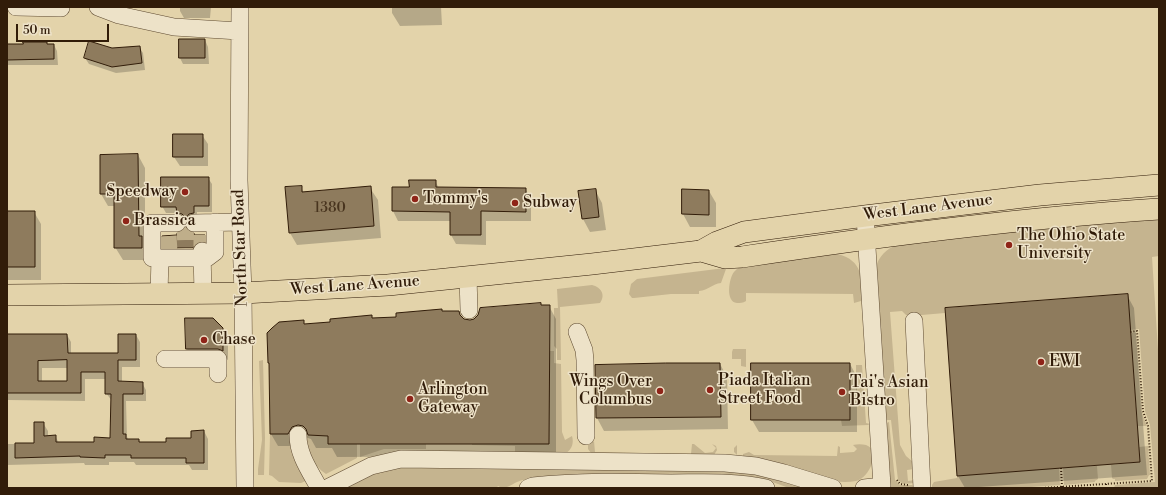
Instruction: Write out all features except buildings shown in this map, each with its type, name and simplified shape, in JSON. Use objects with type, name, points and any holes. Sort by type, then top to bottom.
[{"type":"main road","name":"West Lane Avenue","points":[[7,295],[243,293],[388,285],[701,251],[717,242],[744,232],[1040,195],[1159,184]]},
{"type":"main road","name":"West Lane Avenue","points":[[701,251],[725,258],[742,257],[957,228],[1159,209]]},
{"type":"street","points":[[16,7],[61,8]]},
{"type":"street","points":[[98,7],[119,15],[174,27],[239,31]]},
{"type":"street","name":"North Star Road","points":[[240,7],[240,222],[243,293],[245,488]]},
{"type":"street","points":[[864,488],[882,486],[865,216]]},
{"type":"street","points":[[159,294],[186,241],[240,222]]},
{"type":"street","points":[[186,241],[203,294]]},
{"type":"street","points":[[468,277],[469,310]]},
{"type":"street","points":[[914,321],[922,488]]},
{"type":"street","points":[[577,332],[584,350],[585,360],[586,436]]},
{"type":"street","points":[[165,359],[218,359],[218,374]]},
{"type":"street","points":[[298,435],[298,446],[301,456],[319,488]]},
{"type":"street","points":[[327,488],[366,468],[387,461],[463,452],[610,461],[756,466],[834,488]]},
{"type":"street","points":[[528,488],[554,484],[742,483],[766,488]]},
{"type":"path","points":[[1042,488],[1152,481],[1148,426],[1143,412],[1138,331],[1130,332]]},
{"type":"path","points":[[1061,468],[1062,487]]},
{"type":"shaded area","points":[[1159,218],[1159,256],[1152,257],[1159,365],[1159,488],[1114,488],[1115,485],[1155,482],[1150,425],[1145,411],[1139,329],[1130,330],[945,308],[945,313],[910,316],[906,315],[902,311],[890,312],[900,445],[906,456],[913,462],[914,469],[907,470],[908,481],[915,480],[915,483],[903,484],[898,480],[891,420],[886,420],[875,269],[879,260],[884,254],[890,248],[898,244],[1048,227]]},
{"type":"shaded area","points":[[838,254],[852,261],[859,271],[862,283],[863,298],[861,301],[854,303],[853,294],[746,293],[746,301],[737,303],[733,302],[729,294],[732,275],[736,270],[746,265]]},
{"type":"shaded area","points":[[726,269],[721,283],[699,291],[699,294],[671,294],[632,298],[629,294],[631,284],[637,279]]},
{"type":"shaded area","points":[[592,285],[600,289],[602,292],[603,297],[600,303],[560,307],[561,360],[557,360],[557,349],[554,346],[554,308],[558,308],[557,289]]},
{"type":"shaded area","points":[[1130,333],[1136,333],[1141,411],[1147,426],[1138,426]]},
{"type":"shaded area","points":[[733,349],[746,349],[746,367],[741,366],[741,359],[732,359]]},
{"type":"shaded area","points":[[550,351],[554,351],[554,363],[561,364],[562,432],[565,440],[572,436],[573,443],[570,450],[566,453],[515,452],[515,446],[472,445],[549,444]]},
{"type":"shaded area","points":[[263,360],[265,438],[264,475],[258,475],[262,440],[259,361]]},
{"type":"shaded area","points":[[856,365],[862,365],[866,423],[870,424],[842,426],[841,420],[850,420],[850,398],[856,397]]},
{"type":"shaded area","points":[[889,422],[895,480],[900,485],[912,485],[916,488],[890,488],[886,423]]},
{"type":"shaded area","points":[[270,434],[294,434],[306,481],[301,483],[279,482],[269,475]]},
{"type":"shaded area","points":[[306,435],[328,436],[329,444],[357,444],[357,458],[326,474],[314,462],[308,447]]},
{"type":"shaded area","points":[[594,441],[595,452],[691,454],[692,444],[705,453],[713,452],[716,448],[712,444],[716,446],[717,450],[714,455],[591,453],[588,449],[588,445]]},
{"type":"shaded area","points":[[360,444],[426,444],[426,449],[384,449],[360,457]]},
{"type":"shaded area","points":[[860,444],[866,445],[870,448],[873,452],[873,458],[869,470],[861,479],[842,482],[740,458],[737,455],[743,457],[743,454],[749,452],[754,455],[837,456],[838,446],[840,447],[840,453],[854,452],[857,449],[853,445]]},
{"type":"shaded area","points":[[737,445],[737,455],[734,452],[734,448]]},
{"type":"shaded area","points":[[1148,446],[1150,475],[1147,479],[1115,481],[1115,479],[1112,478],[1111,465],[1140,462],[1139,447]]},
{"type":"shaded area","points":[[1097,466],[1098,479],[1095,482],[1064,485],[1063,468]]},
{"type":"shaded area","points":[[403,467],[735,472],[759,475],[805,488],[789,488],[767,480],[580,475],[530,478],[507,487],[500,488],[499,486],[494,488],[345,488],[373,474]]},
{"type":"shaded area","points":[[1059,468],[1060,485],[1016,488],[932,488],[934,482],[957,478],[957,476]]},
{"type":"tunnel","points":[[185,223],[186,251]]},
{"type":"tunnel","points":[[202,235],[202,251]]},
{"type":"tunnel","points":[[168,236],[169,252]]},
{"type":"place","name":"Speedway","points":[[185,192]]},
{"type":"place","name":"Tommy's","points":[[415,199]]},
{"type":"place","name":"Subway","points":[[515,203]]},
{"type":"place","name":"Brassica","points":[[126,221]]},
{"type":"place","name":"The Ohio State University","points":[[1009,245]]},
{"type":"place","name":"Chase","points":[[204,340]]},
{"type":"place","name":"EWI","points":[[1041,362]]},
{"type":"place","name":"Piada Italian Street Food","points":[[710,390]]},
{"type":"place","name":"Wings Over Columbus","points":[[660,391]]},
{"type":"place","name":"Tai's Asian Bistro","points":[[842,392]]},
{"type":"place","name":"Arlington Gateway","points":[[410,399]]}]
